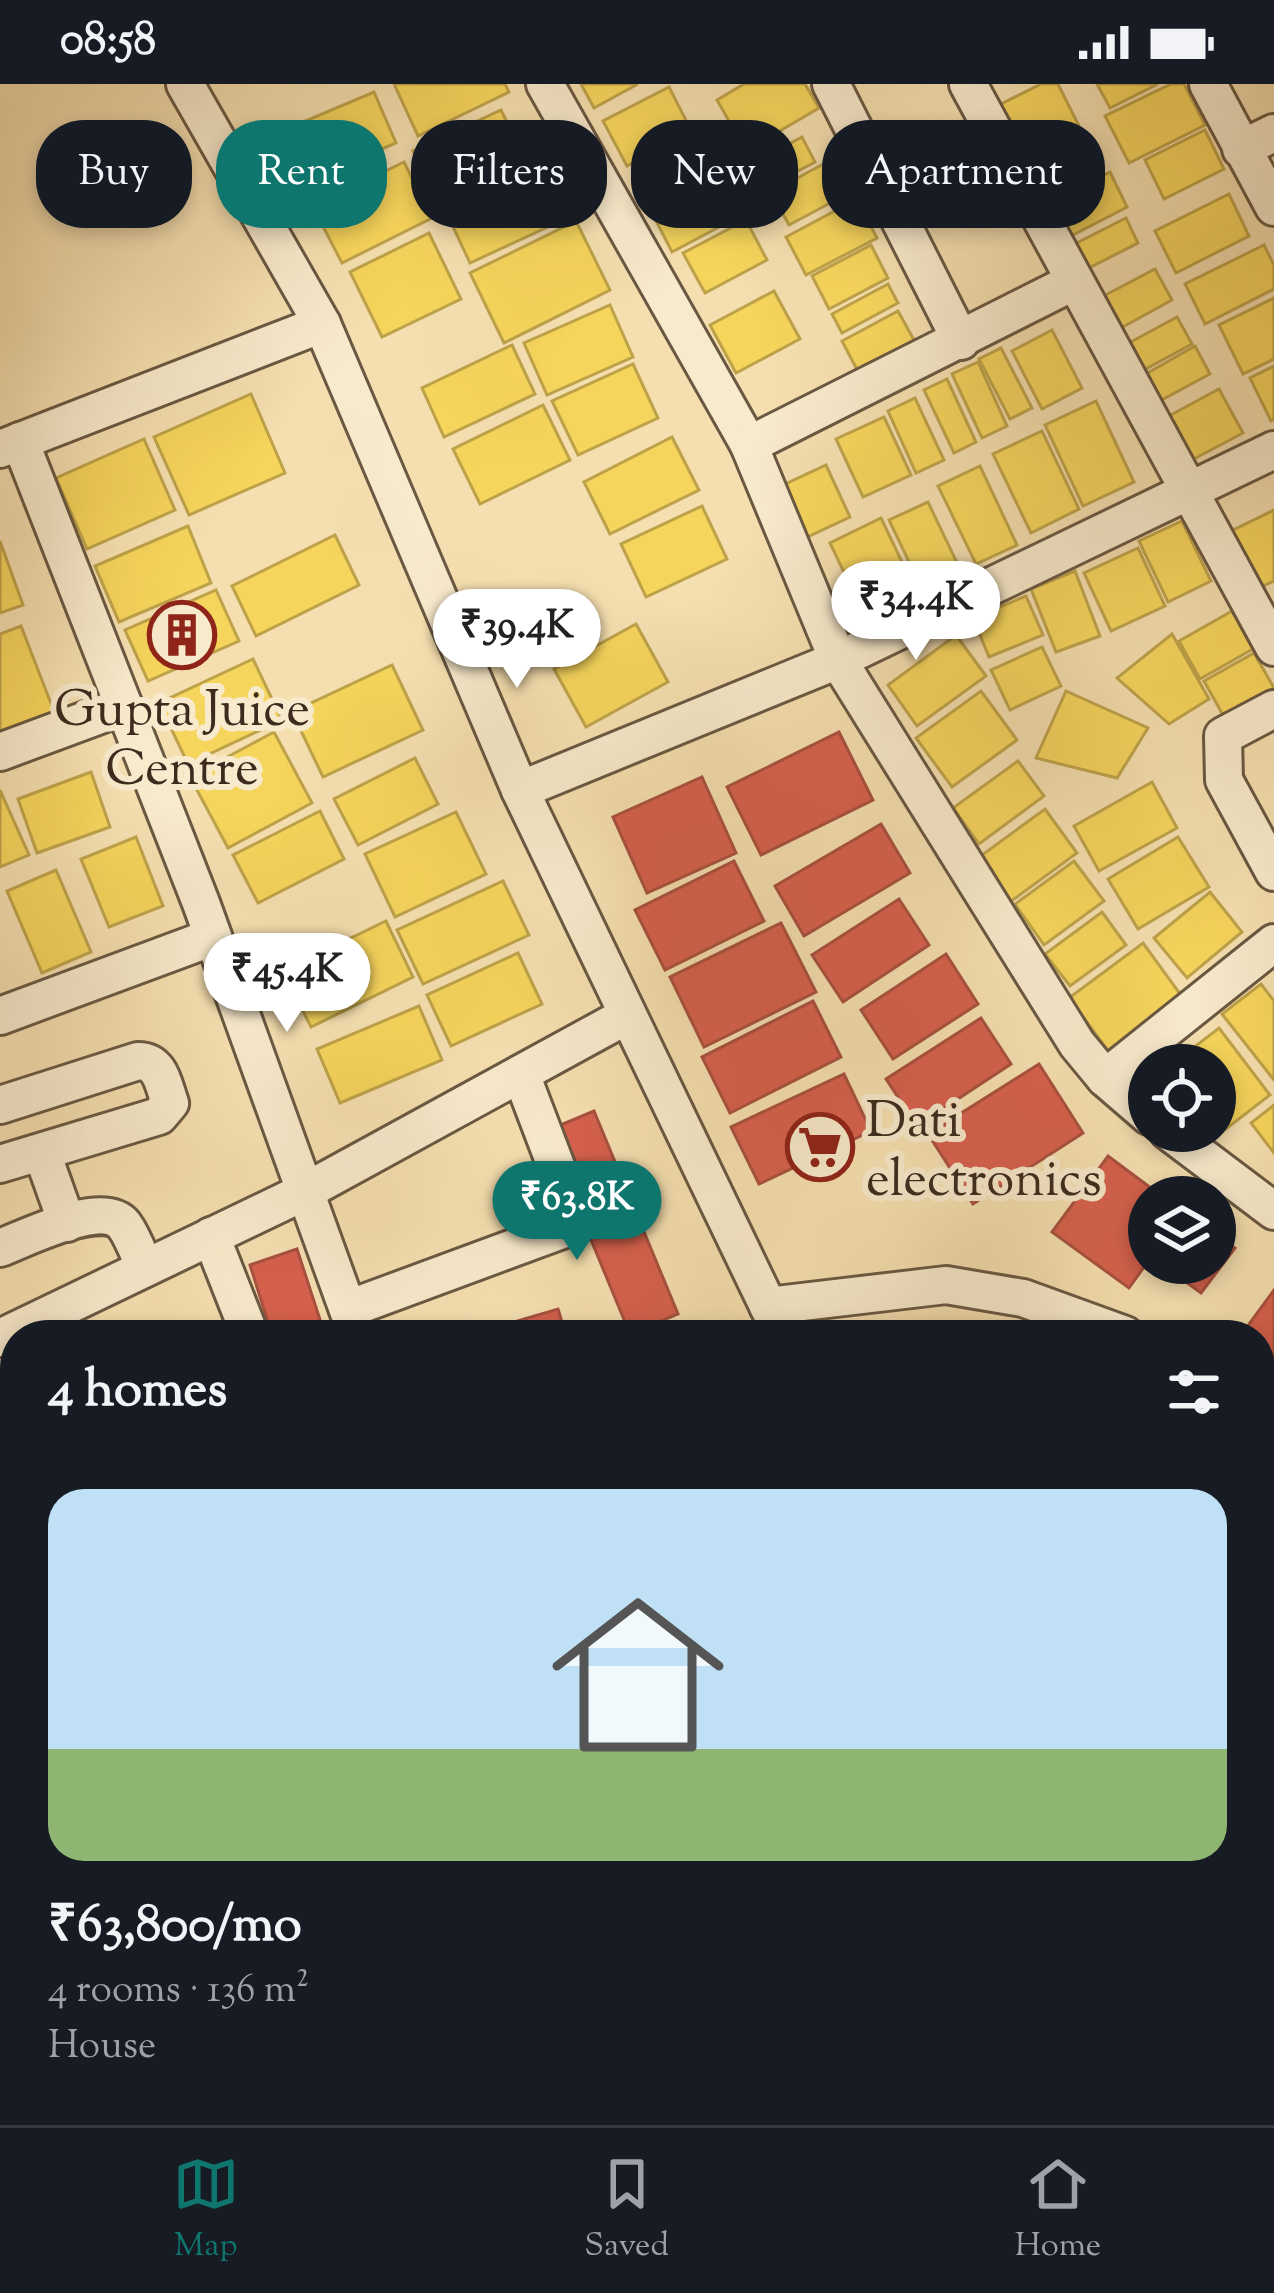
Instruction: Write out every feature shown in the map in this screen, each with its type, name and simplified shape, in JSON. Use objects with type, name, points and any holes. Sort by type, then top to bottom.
[{"type":"street","points":[[185,84],[322,324],[520,790],[775,1320]]},
{"type":"street","points":[[545,84],[749,446],[838,661],[1077,1044],[1128,1098]]},
{"type":"street","points":[[968,84],[1274,647]]},
{"type":"street","points":[[1208,84],[1258,141],[1274,207]]},
{"type":"street","points":[[833,85],[961,341]]},
{"type":"street","points":[[749,446],[1073,282]]},
{"type":"street","points":[[322,324],[10,445],[124,706],[351,1320]]},
{"type":"street","points":[[520,790],[838,661],[1274,450]]},
{"type":"street","points":[[0,752],[124,706]]},
{"type":"street","points":[[1274,709],[1223,736],[1224,780],[1274,872]]},
{"type":"street","points":[[0,1016],[213,937]]},
{"type":"street","points":[[1105,1078],[1274,944]]},
{"type":"street","points":[[37,1320],[306,1191],[626,1016]]},
{"type":"street","points":[[0,1105],[137,1061],[157,1066],[170,1103],[159,1116],[0,1164]]},
{"type":"street","points":[[357,1320],[578,1224],[521,1074]]},
{"type":"street","points":[[1196,1152],[1274,1211]]},
{"type":"street","points":[[42,1153],[67,1223]]},
{"type":"street","points":[[0,1248],[90,1216],[113,1216],[123,1224],[145,1268]]},
{"type":"street","points":[[211,1236],[244,1320]]},
{"type":"street","points":[[780,1320],[946,1285],[1023,1298],[1084,1320]]},
{"type":"building: Homes","points":[[394,84],[505,84],[509,92],[451,120],[411,121]]},
{"type":"building: Homes","points":[[581,84],[638,84],[594,108]]},
{"type":"building: Homes","points":[[744,84],[805,84],[819,108],[798,120],[728,120],[717,100]]},
{"type":"building: Homes","points":[[1041,84],[1058,84],[1076,120],[1002,120],[995,107]]},
{"type":"building: Homes","points":[[1097,84],[1158,84],[1110,108]]},
{"type":"building: Homes","points":[[1171,84],[1184,84],[1205,125],[1129,163],[1105,116]]},
{"type":"building: Homes","points":[[669,87],[686,120],[631,120],[631,164],[627,166],[605,120]]},
{"type":"building: Homes","points":[[374,92],[386,120],[308,120]]},
{"type":"building: Homes","points":[[501,110],[506,120],[480,120]]},
{"type":"building: Homes","points":[[387,122],[396,143],[387,147]]},
{"type":"building: Homes","points":[[1205,130],[1224,169],[1164,199],[1145,160]]},
{"type":"building: Homes","points":[[802,137],[815,162],[798,171],[798,139]]},
{"type":"building: Homes","points":[[404,162],[411,176],[412,228],[342,263],[324,228],[387,228],[387,170]]},
{"type":"building: Homes","points":[[822,165],[822,207],[798,220],[798,178]]},
{"type":"building: Homes","points":[[1110,172],[1127,207],[1105,218],[1105,175]]},
{"type":"building: Homes","points":[[1229,194],[1249,236],[1176,273],[1155,231]]},
{"type":"building: Homes","points":[[822,218],[822,228],[872,228],[877,238],[806,275],[786,237]]},
{"type":"building: Homes","points":[[1126,218],[1138,243],[1081,272],[1069,247]]},
{"type":"building: Homes","points":[[454,228],[546,228],[470,263]]},
{"type":"building: Homes","points":[[562,228],[579,228],[610,290],[504,343],[470,273]]},
{"type":"building: Homes","points":[[660,228],[717,228],[672,252]]},
{"type":"building: Homes","points":[[731,228],[750,228],[767,260],[705,293],[683,253]]},
{"type":"building: Homes","points":[[1059,228],[1086,228],[1065,239]]},
{"type":"building: Homes","points":[[429,233],[461,299],[382,337],[350,272]]},
{"type":"building: Homes","points":[[871,245],[888,278],[829,309],[812,276]]},
{"type":"building: Homes","points":[[1264,245],[1274,265],[1274,289],[1205,324],[1185,284]]},
{"type":"building: Homes","points":[[1155,269],[1172,300],[1112,333],[1094,301]]},
{"type":"building: Homes","points":[[888,284],[898,303],[842,333],[832,314]]},
{"type":"building: Homes","points":[[774,291],[800,339],[736,373],[710,325]]},
{"type":"building: Homes","points":[[1274,298],[1274,359],[1243,374],[1219,325]]},
{"type":"building: Homes","points":[[610,305],[633,357],[547,395],[524,343]]},
{"type":"building: Homes","points":[[898,311],[920,351],[863,381],[842,341]]},
{"type":"building: Homes","points":[[1177,317],[1192,344],[1142,371],[1127,344]]},
{"type":"building: Homes","points":[[1052,330],[1082,388],[1042,409],[1012,351]]},
{"type":"building: Homes","points":[[512,345],[535,394],[444,437],[422,388]]},
{"type":"building: Homes","points":[[1195,346],[1210,374],[1158,402],[1144,375]]},
{"type":"building: Homes","points":[[1001,348],[1032,408],[1010,419],[979,359]]},
{"type":"building: Homes","points":[[978,362],[1007,426],[982,438],[952,374]]},
{"type":"building: Homes","points":[[633,364],[658,418],[578,455],[552,401]]},
{"type":"building: Homes","points":[[1274,366],[1274,419],[1271,421],[1250,378]]},
{"type":"building: Homes","points":[[947,379],[976,442],[954,453],[924,390]]},
{"type":"building: Homes","points":[[1219,389],[1243,433],[1190,461],[1167,417]]},
{"type":"building: Homes","points":[[251,394],[285,473],[189,515],[154,437]]},
{"type":"building: Homes","points":[[915,398],[944,460],[916,473],[888,411]]},
{"type":"building: Homes","points":[[1096,401],[1134,482],[1083,506],[1045,425]]},
{"type":"building: Homes","points":[[543,405],[570,460],[480,504],[453,449]]},
{"type":"building: Homes","points":[[884,417],[911,475],[863,497],[836,439]]},
{"type":"building: Homes","points":[[1042,431],[1079,509],[1031,533],[993,454]]},
{"type":"building: Homes","points":[[672,437],[699,490],[610,534],[584,482]]},
{"type":"building: Homes","points":[[144,439],[175,510],[87,549],[56,478]]},
{"type":"building: Homes","points":[[826,465],[850,517],[801,540],[777,488]]},
{"type":"building: Homes","points":[[980,466],[1017,545],[976,564],[938,486]]},
{"type":"building: Homes","points":[[928,502],[959,567],[920,585],[889,520]]},
{"type":"building: Homes","points":[[702,506],[727,559],[646,597],[621,544]]},
{"type":"building: Homes","points":[[1274,510],[1274,581],[1257,589],[1229,532]]},
{"type":"building: Homes","points":[[881,518],[914,587],[863,612],[830,543]]},
{"type":"building: Homes","points":[[1182,521],[1211,581],[1168,602],[1139,541]]},
{"type":"building: Homes","points":[[188,526],[211,583],[119,622],[95,566]]},
{"type":"building: Homes","points":[[335,535],[359,585],[256,636],[232,586]]},
{"type":"building: Homes","points":[[0,541],[23,605],[0,613]]},
{"type":"building: Homes","points":[[1138,548],[1165,606],[1111,631],[1084,573]]},
{"type":"building: Homes","points":[[1075,571],[1100,636],[1056,652],[1031,589]]},
{"type":"building: Homes","name":"Gupta Juice Centre","points":[[216,590],[239,641],[148,681],[125,630]]},
{"type":"building: Homes","points":[[1026,596],[1043,635],[989,657],[973,618]]},
{"type":"building: Homes","points":[[1232,611],[1253,649],[1200,679],[1179,641]]},
{"type":"building: Homes","points":[[636,624],[668,682],[586,727],[554,669]]},
{"type":"building: Homes","points":[[21,626],[57,719],[0,740],[0,634]]},
{"type":"building: Homes","points":[[1172,634],[1209,699],[1169,724],[1117,678]]},
{"type":"building: Homes","points":[[956,635],[986,676],[917,726],[888,685]]},
{"type":"building: Homes","points":[[1042,647],[1061,686],[1010,710],[991,670]]},
{"type":"building: Homes","points":[[1254,653],[1274,688],[1224,717],[1204,681]]},
{"type":"building: Homes","points":[[253,659],[282,720],[188,764],[159,703]]},
{"type":"building: Homes","points":[[392,665],[423,730],[323,777],[292,712]]},
{"type":"building: Homes","points":[[981,691],[1017,740],[952,787],[916,738]]},
{"type":"building: Homes","points":[[1066,691],[1148,728],[1117,778],[1036,758]]},
{"type":"building: Homes","points":[[274,732],[312,803],[228,848],[190,777]]},
{"type":"building: Homes","points":[[415,758],[438,804],[358,845],[334,799]]},
{"type":"building: Homes","points":[[1018,761],[1044,796],[979,844],[953,808]]},
{"type":"building: Homes","points":[[91,772],[110,827],[37,853],[18,799]]},
{"type":"building: Homes","points":[[1152,782],[1177,828],[1099,871],[1074,826]]},
{"type":"building: Homes","points":[[0,790],[29,855],[0,867]]},
{"type":"building: Homes","points":[[1045,809],[1077,853],[1010,902],[978,858]]},
{"type":"building: Homes","points":[[320,811],[344,859],[258,903],[233,855]]},
{"type":"building: Homes","points":[[456,812],[486,874],[395,917],[365,854]]},
{"type":"building: Homes","points":[[136,837],[163,906],[109,927],[81,859]]},
{"type":"building: Homes","points":[[1178,837],[1209,887],[1138,929],[1108,879]]},
{"type":"building: Homes","points":[[1074,861],[1104,901],[1044,945],[1015,904]]},
{"type":"building: Homes","points":[[56,870],[91,952],[42,973],[7,891]]},
{"type":"building: Homes","points":[[503,881],[529,935],[423,984],[397,930]]},
{"type":"building: Homes","points":[[1210,892],[1242,932],[1187,978],[1154,938]]},
{"type":"building: Homes","points":[[1102,912],[1126,945],[1070,986],[1045,954]]},
{"type":"building: Homes","points":[[386,921],[413,977],[311,1027],[283,971]]},
{"type":"building: Homes","points":[[1143,943],[1183,998],[1109,1052],[1069,998]]},
{"type":"building: Homes","points":[[518,953],[542,1004],[451,1046],[427,995]]},
{"type":"building: Homes","points":[[1261,984],[1274,1001],[1274,1080],[1222,1014]]},
{"type":"building: Homes","points":[[419,1006],[442,1060],[340,1103],[317,1049]]},
{"type":"building: Homes","points":[[1219,1028],[1231,1044],[1198,1044]]},
{"type":"building: Homes","points":[[1236,1050],[1270,1095],[1236,1121]]},
{"type":"building: Homes","points":[[1274,1105],[1274,1153],[1251,1123]]},
{"type":"building: Shops","points":[[839,732],[873,800],[761,855],[727,787]]},
{"type":"building: Shops","points":[[702,777],[736,853],[647,893],[613,817]]},
{"type":"building: Shops","points":[[881,824],[910,873],[804,936],[775,886]]},
{"type":"building: Shops","points":[[734,861],[764,921],[665,970],[635,910]]},
{"type":"building: Shops","points":[[899,899],[929,945],[843,1002],[812,955]]},
{"type":"building: Shops","points":[[781,923],[816,992],[704,1047],[670,977]]},
{"type":"building: Shops","points":[[946,954],[978,1004],[893,1059],[861,1010]]},
{"type":"building: Shops","points":[[813,1001],[841,1057],[730,1113],[702,1057]]},
{"type":"building: Shops","points":[[981,1018],[1011,1064],[917,1126],[886,1079]]},
{"type":"building: Shops","points":[[1039,1064],[1083,1133],[973,1204],[928,1134]]},
{"type":"building: Shops","points":[[844,1074],[871,1131],[759,1184],[731,1127]]},
{"type":"building: Shops","points":[[594,1111],[678,1314],[664,1320],[624,1320],[546,1131]]},
{"type":"building: Shops","points":[[1108,1156],[1135,1176],[1128,1176],[1129,1288],[1052,1232]]},
{"type":"building: Shops","points":[[297,1249],[320,1320],[267,1320],[250,1265]]},
{"type":"building: Shops","points":[[1274,1290],[1274,1320],[1252,1320]]},
{"type":"building: Shops","points":[[558,1309],[561,1320],[521,1320]]},
{"type":"place","name":"Gupta Juice Centre","points":[[182,635]]},
{"type":"place","name":"Dati electronics","points":[[820,1147]]}]
